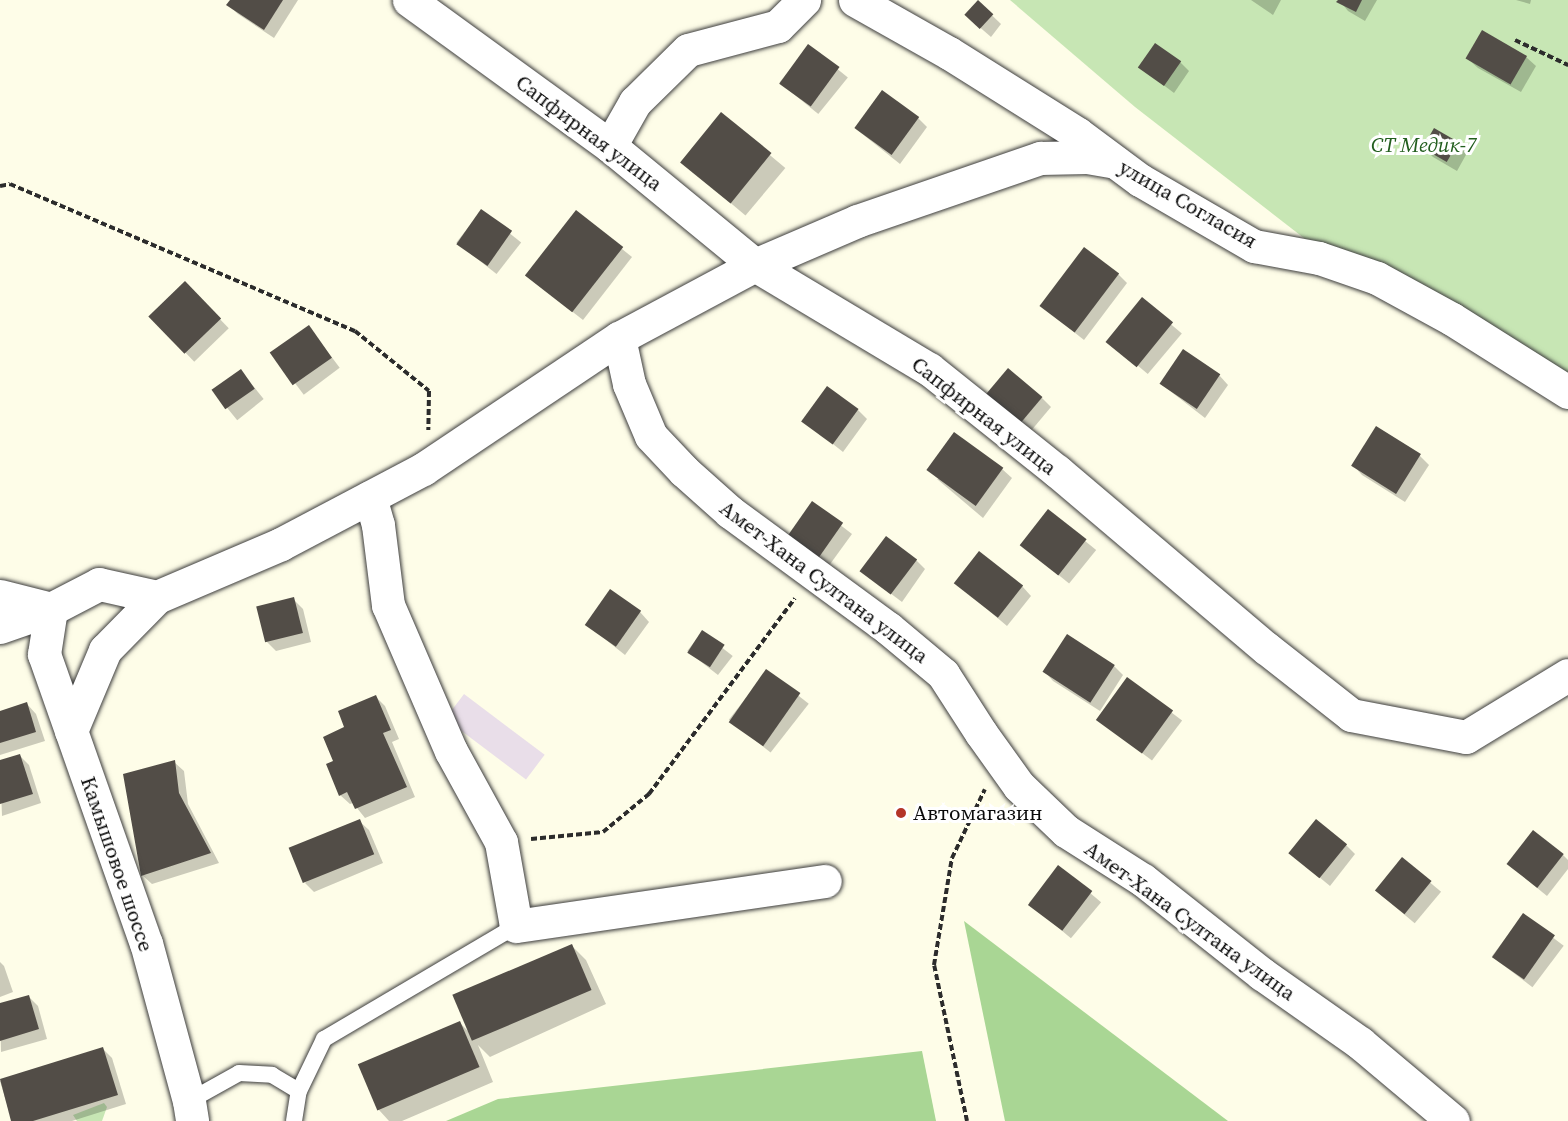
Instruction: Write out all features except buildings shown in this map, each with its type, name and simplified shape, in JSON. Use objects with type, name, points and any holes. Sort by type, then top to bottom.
[{"type":"street","name":"Сапфирная улица","points":[[409,0],[610,146],[755,265],[929,369],[1057,471],[1266,648],[1351,715],[1466,737],[1568,675]]},
{"type":"street","points":[[610,146],[635,102],[688,50],[778,26],[804,0]]},
{"type":"street","name":"улица Согласия","points":[[855,0],[949,53],[1078,134],[1140,180],[1254,246],[1319,258],[1377,278],[1452,319],[1568,392]]},
{"type":"street","points":[[71,731],[105,650],[157,597],[281,544],[427,466],[618,338],[755,265],[857,221],[1040,158],[1087,157],[1115,162]]},
{"type":"street","name":"Амет-Хана Султана улица","points":[[618,338],[629,384],[651,436],[684,471],[730,512],[888,628],[943,674],[1019,786],[1066,831],[1143,880],[1262,974],[1360,1043],[1453,1121]]},
{"type":"street","points":[[370,496],[378,525],[388,605],[451,751],[501,842],[516,926],[825,881]]},
{"type":"street","points":[[0,627],[51,609],[99,584],[157,597]]},
{"type":"street","points":[[0,596],[51,609]]},
{"type":"street","name":"Камышовое шоссе","points":[[51,609],[44,654],[146,943],[190,1111]]},
{"type":"lane","points":[[294,1121],[299,1091],[324,1039],[516,926]]},
{"type":"lane","points":[[190,1111],[239,1073],[272,1075],[299,1091]]},
{"type":"path","points":[[1515,40],[1568,65]]},
{"type":"path","points":[[0,186],[10,184],[355,331],[429,391],[427,466]]},
{"type":"path","points":[[501,842],[603,832],[649,794],[814,573]]},
{"type":"path","points":[[967,1121],[934,965],[952,858],[999,759]]},
{"type":"shaded area","points":[[464,694],[545,755],[526,780],[445,719]]},
{"type":"green space","name":"СТ Медик-7","points":[[1010,0],[1568,0],[1568,410],[1309,242],[1135,107]]},
{"type":"green space","points":[[964,921],[1228,1121],[1005,1121]]},
{"type":"green space","points":[[922,1051],[936,1121],[446,1121],[498,1099]]},
{"type":"green space","points":[[104,1103],[107,1107],[102,1121],[77,1121],[73,1115]]},
{"type":"place","name":"Автомагазин","points":[[901,813]]}]
